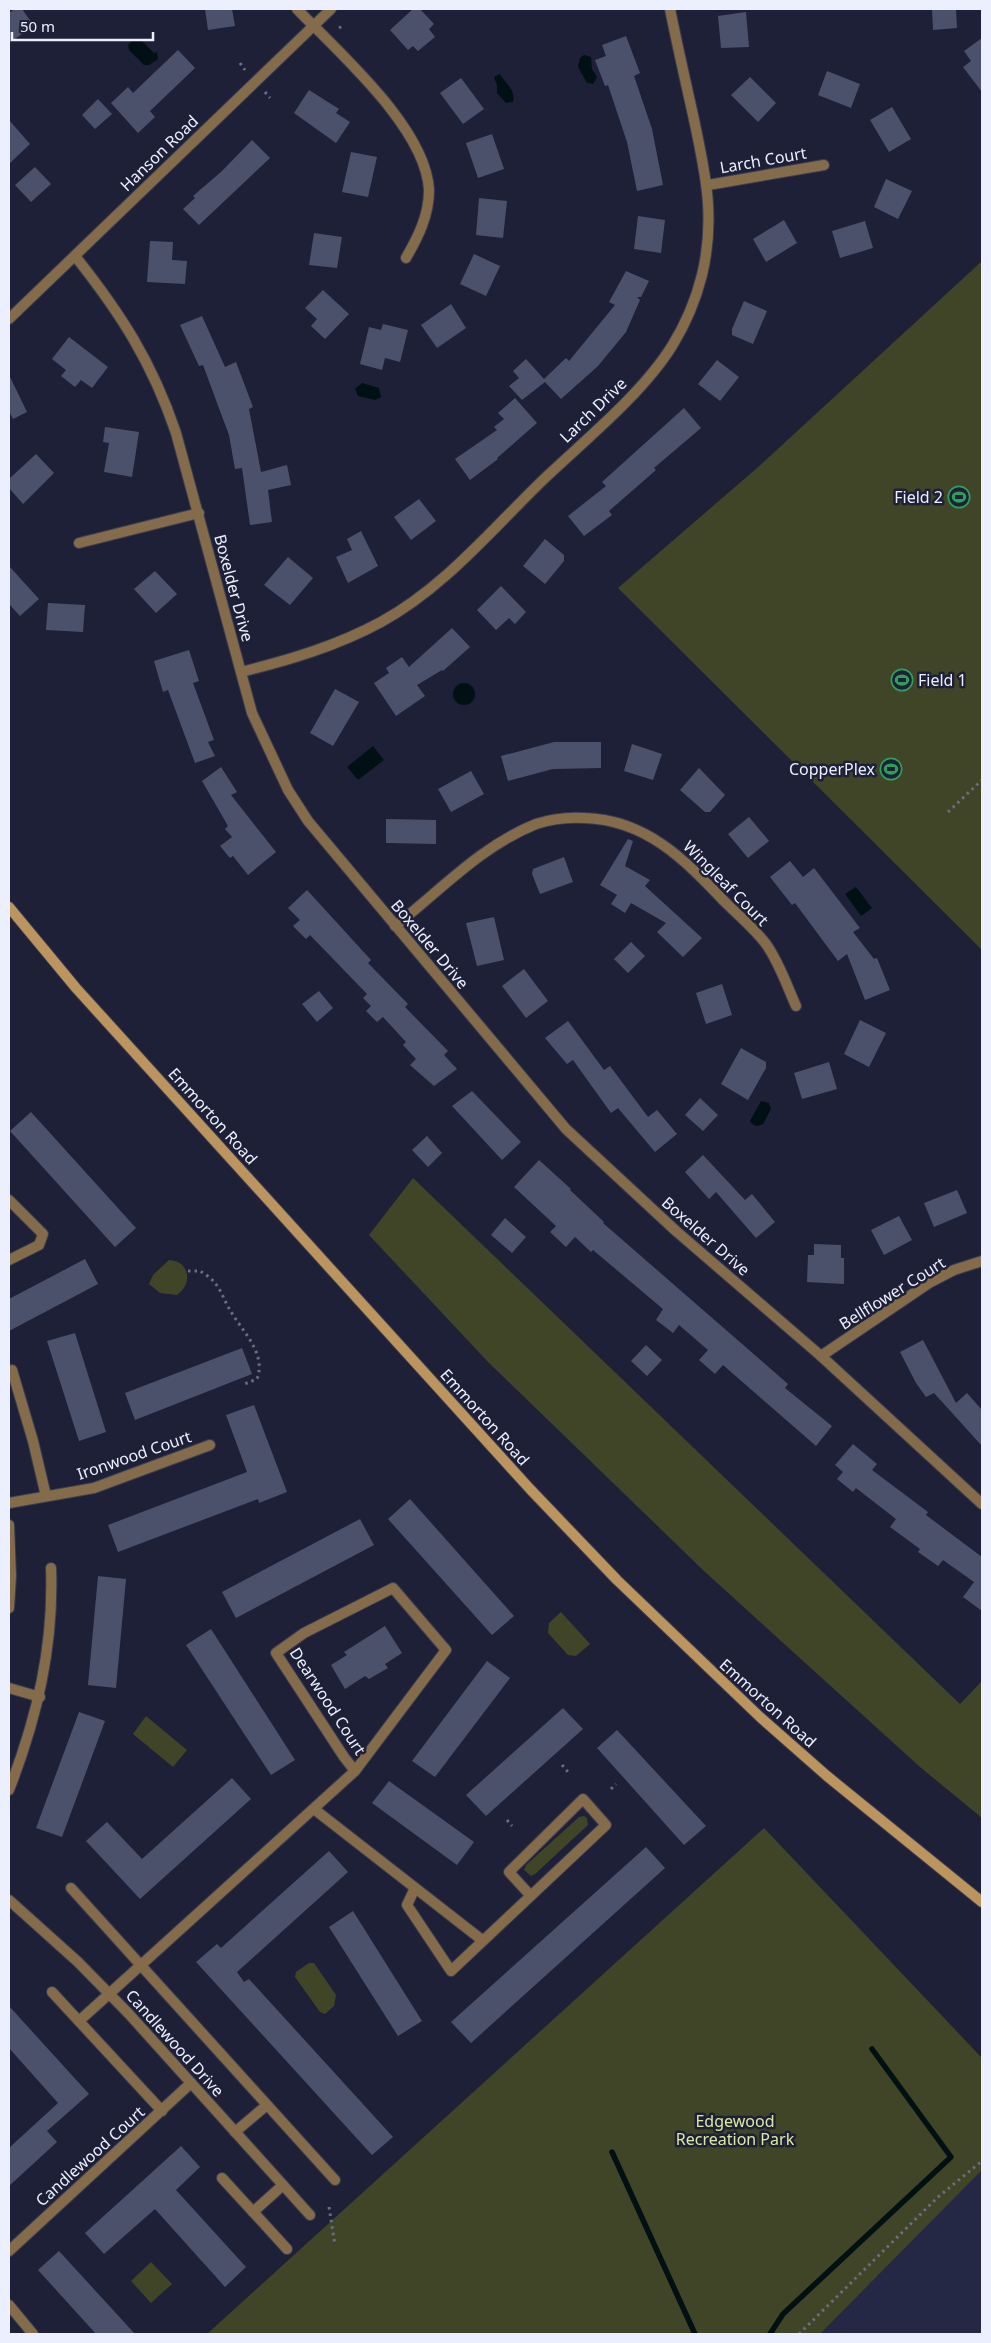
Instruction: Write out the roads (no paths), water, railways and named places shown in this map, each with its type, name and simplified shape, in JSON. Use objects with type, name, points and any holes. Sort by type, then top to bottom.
[{"type":"main road","name":"Emmorton Road","points":[[9,907],[76,988],[530,1489],[616,1580],[760,1717],[820,1770],[982,1902]]},
{"type":"street","points":[[297,9],[391,107],[420,155],[426,172],[429,191],[422,230],[406,258]]},
{"type":"street","name":"Hanson Road","points":[[9,319],[331,9]]},
{"type":"street","name":"Larch Drive","points":[[241,672],[298,658],[347,638],[382,621],[425,592],[651,375],[677,337],[690,311],[702,276],[709,234],[708,185],[670,9]]},
{"type":"street","name":"Larch Court","points":[[708,185],[824,165]]},
{"type":"street","name":"Boxelder Drive","points":[[75,256],[110,300],[138,342],[163,392],[252,713],[288,790],[308,821],[566,1129],[676,1231],[821,1356],[982,1504]]},
{"type":"street","points":[[79,543],[198,513]]},
{"type":"street","name":"Wingleaf Court","points":[[395,926],[475,858],[506,838],[538,824],[569,817],[599,819],[635,828],[662,842],[685,860],[767,945],[796,1006]]},
{"type":"street","points":[[9,1200],[43,1234],[39,1244],[9,1260]]},
{"type":"street","name":"Bellflower Court","points":[[821,1356],[929,1283],[954,1270],[982,1262]]},
{"type":"street","points":[[12,1370],[33,1442],[46,1496]]},
{"type":"street","name":"Ironwood Court","points":[[9,1503],[94,1488],[210,1445]]},
{"type":"street","points":[[9,1525],[11,1576],[9,1608]]},
{"type":"street","points":[[9,1790],[26,1744],[40,1697],[51,1624],[51,1568]]},
{"type":"street","name":"Dearwood Court","points":[[79,2021],[355,1771],[446,1650],[393,1588],[304,1633],[276,1653],[355,1771]]},
{"type":"street","points":[[9,1688],[40,1697]]},
{"type":"street","points":[[415,1888],[407,1905],[451,1971],[606,1825],[583,1799],[509,1872],[530,1895]]},
{"type":"street","points":[[314,1809],[482,1940]]},
{"type":"street","points":[[71,1888],[335,2180]]},
{"type":"street","name":"Candlewood Drive","points":[[9,1900],[60,1945],[109,1994],[310,2215]]},
{"type":"street","points":[[52,1992],[162,2111]]},
{"type":"street","name":"Candlewood Court","points":[[9,2251],[191,2084]]},
{"type":"street","points":[[235,2132],[267,2105]]},
{"type":"street","points":[[222,2178],[288,2249]]},
{"type":"street","points":[[253,2212],[283,2185]]},
{"type":"street","points":[[9,2305],[33,2334]]},
{"type":"waterway","points":[[770,2334],[783,2314],[951,2157],[872,2049]]},
{"type":"waterway","points":[[612,2152],[695,2334]]},
{"type":"place","name":"Field 2","points":[[959,497]]},
{"type":"place","name":"Field 1","points":[[902,680]]},
{"type":"place","name":"CopperPlex","points":[[891,769]]},
{"type":"park label","name":"Edgewood Recreation Park","points":[[735,2130]]}]
